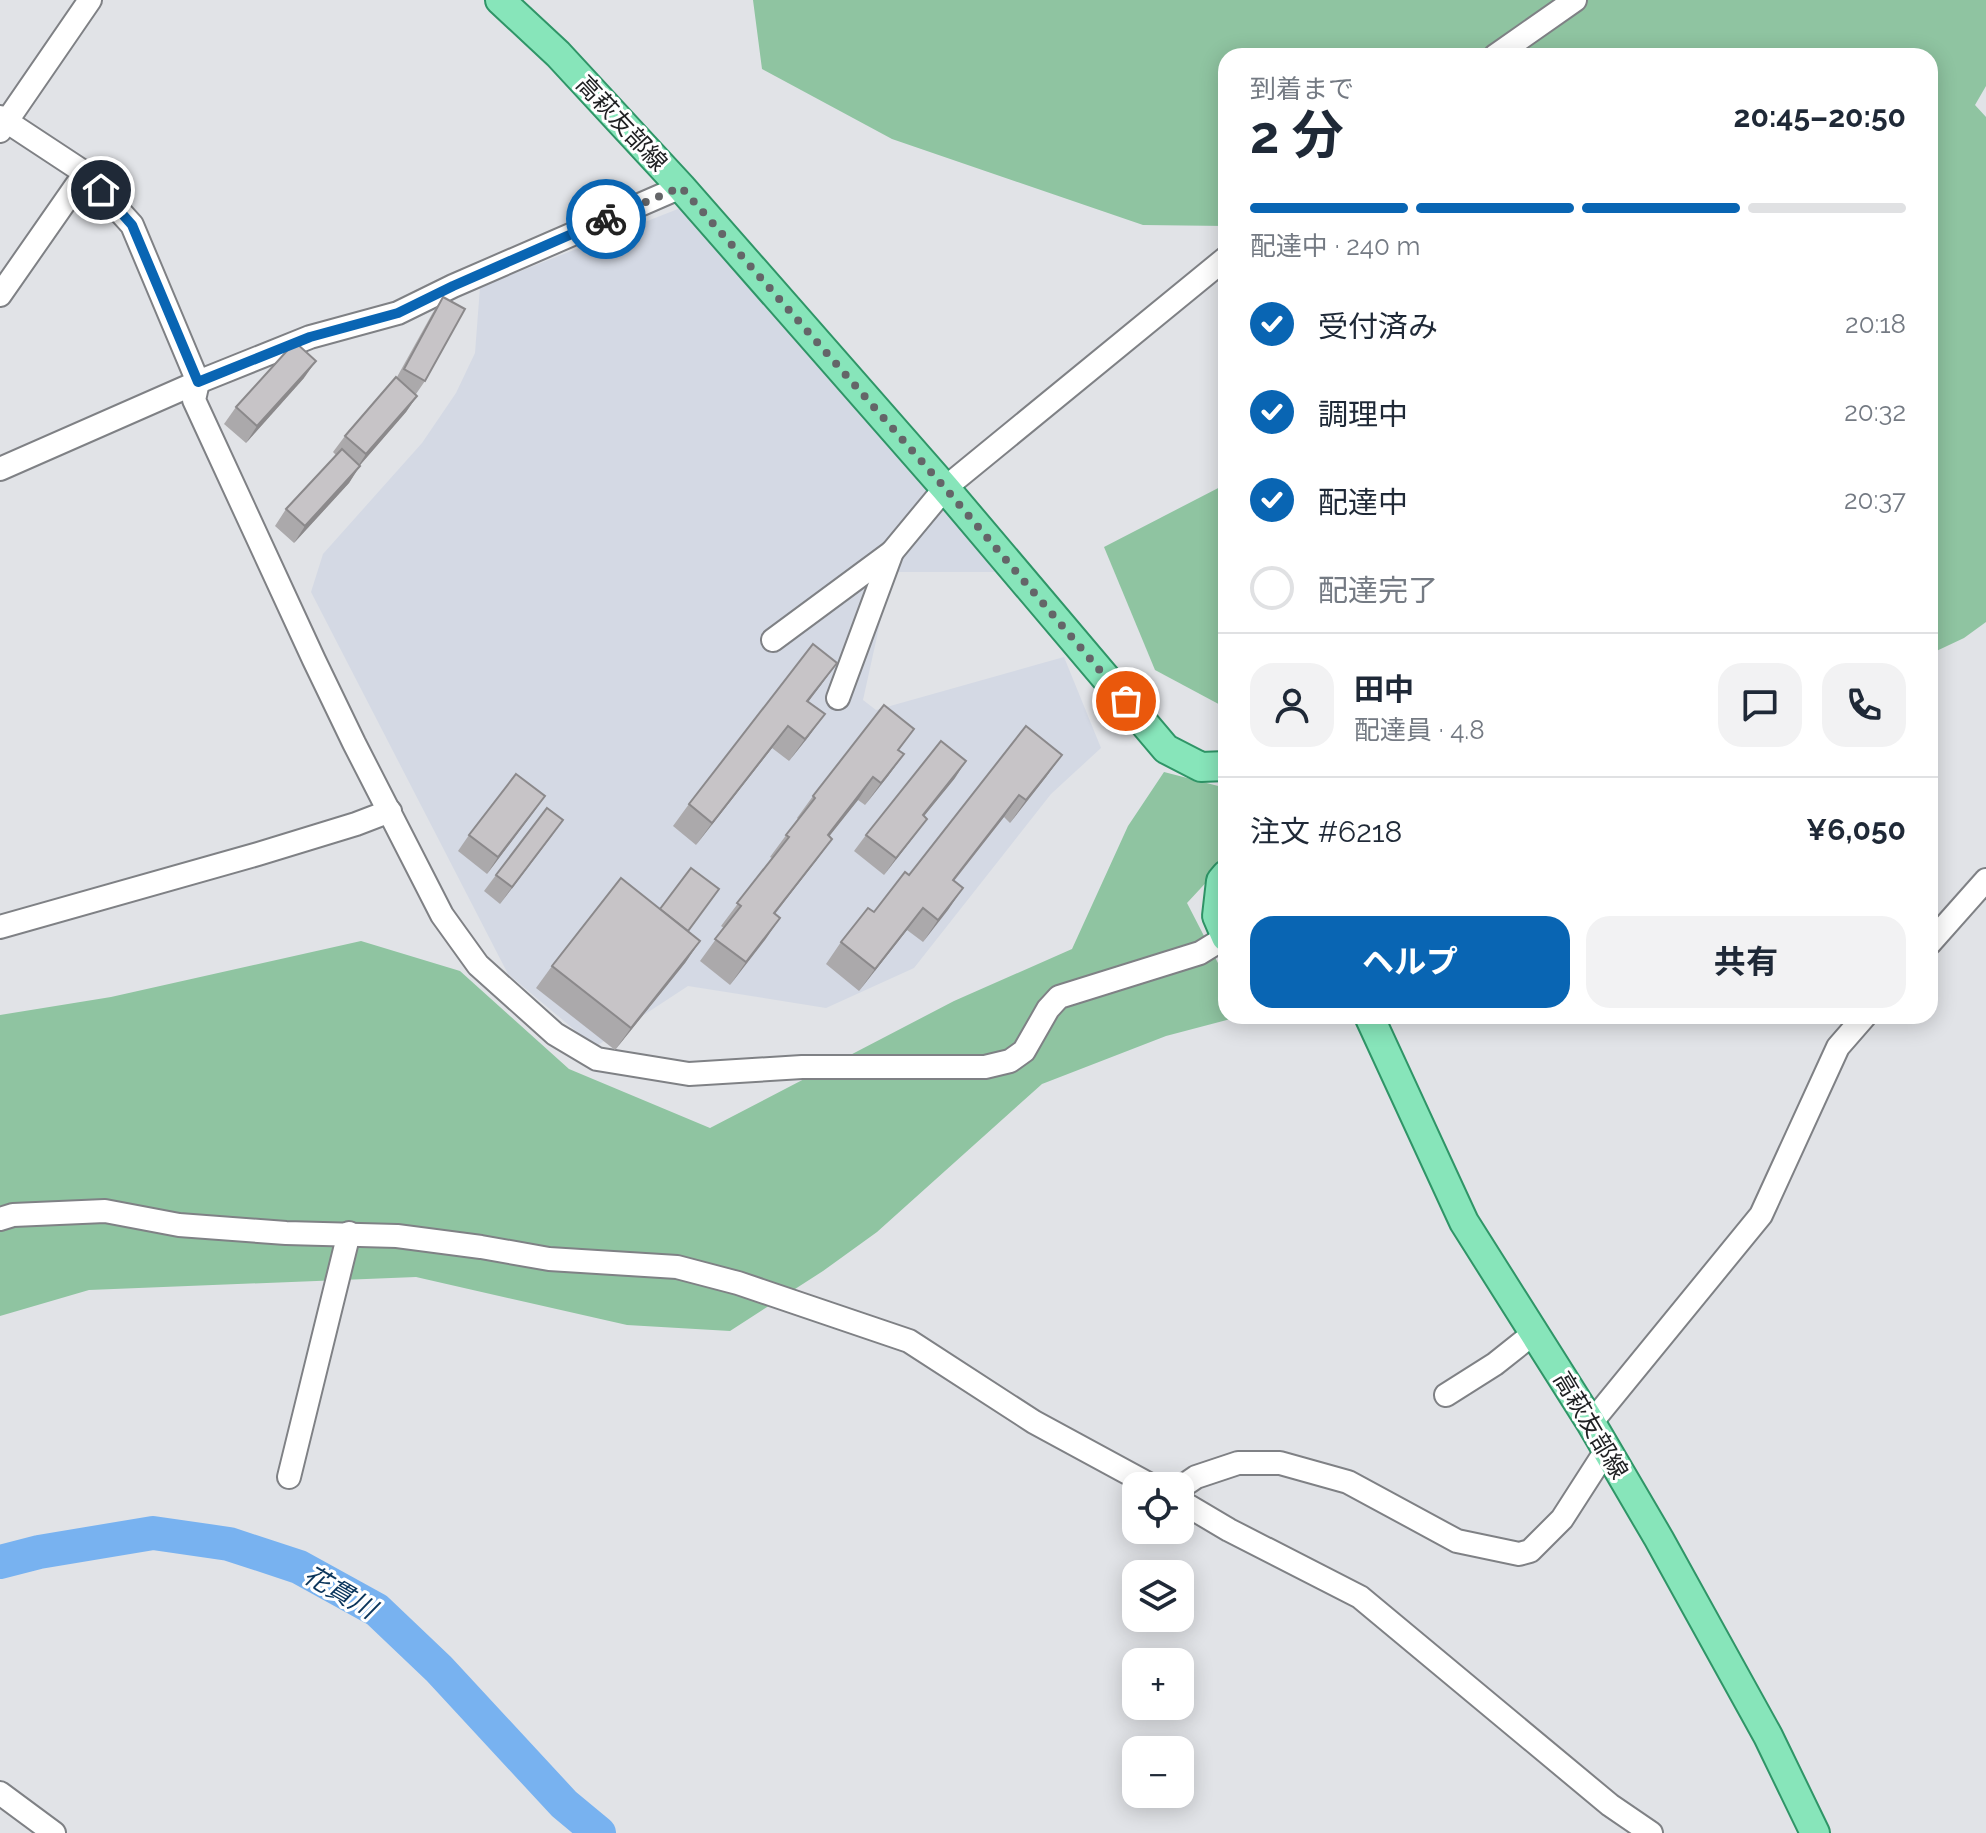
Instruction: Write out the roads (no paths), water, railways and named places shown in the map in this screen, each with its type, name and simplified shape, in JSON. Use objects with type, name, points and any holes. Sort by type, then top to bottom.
[{"type":"main road","name":"高萩友部線","points":[[500,0],[558,54],[681,187],[945,488],[1166,749],[1201,767],[1218,766]]},
{"type":"main road","name":"高萩友部線","points":[[1373,1024],[1464,1222],[1607,1449],[1659,1539],[1768,1736],[1815,1833]]},
{"type":"street","points":[[90,0],[2,123],[85,173],[132,225],[198,382],[194,400],[321,674],[442,915],[478,965],[555,1034],[597,1059],[689,1074],[802,1067],[985,1067],[1010,1061],[1024,1051],[1048,1009],[1059,997],[1200,953],[1218,942]]},
{"type":"street","points":[[1506,48],[1575,0]]},
{"type":"street","points":[[0,295],[85,173]]},
{"type":"street","points":[[0,469],[198,382],[310,337],[398,313],[681,187]]},
{"type":"street","points":[[773,640],[892,552],[945,488],[1218,265]]},
{"type":"street","points":[[838,698],[892,552]]},
{"type":"street","points":[[0,927],[272,850],[390,811]]},
{"type":"street","points":[[1938,934],[1986,880]]},
{"type":"street","points":[[1591,1423],[1761,1215],[1838,1047],[1858,1024]]},
{"type":"street","points":[[0,1219],[13,1215],[105,1211],[179,1225],[286,1233],[411,1237],[549,1259],[677,1267],[738,1283],[909,1341],[1034,1422],[1126,1472]]},
{"type":"street","points":[[289,1477],[349,1233]]},
{"type":"street","points":[[1446,1395],[1495,1364],[1534,1333]]},
{"type":"street","points":[[1194,1478],[1238,1463],[1280,1463],[1348,1482],[1457,1541],[1519,1554],[1530,1551],[1562,1519],[1607,1449]]},
{"type":"street","points":[[1194,1509],[1360,1597],[1586,1786],[1651,1833]]},
{"type":"street","points":[[0,1793],[54,1833]]},
{"type":"waterway","name":"花貫川","points":[[0,1562],[39,1552],[153,1533],[229,1544],[299,1567],[377,1610],[439,1669],[564,1804],[599,1833]]}]
